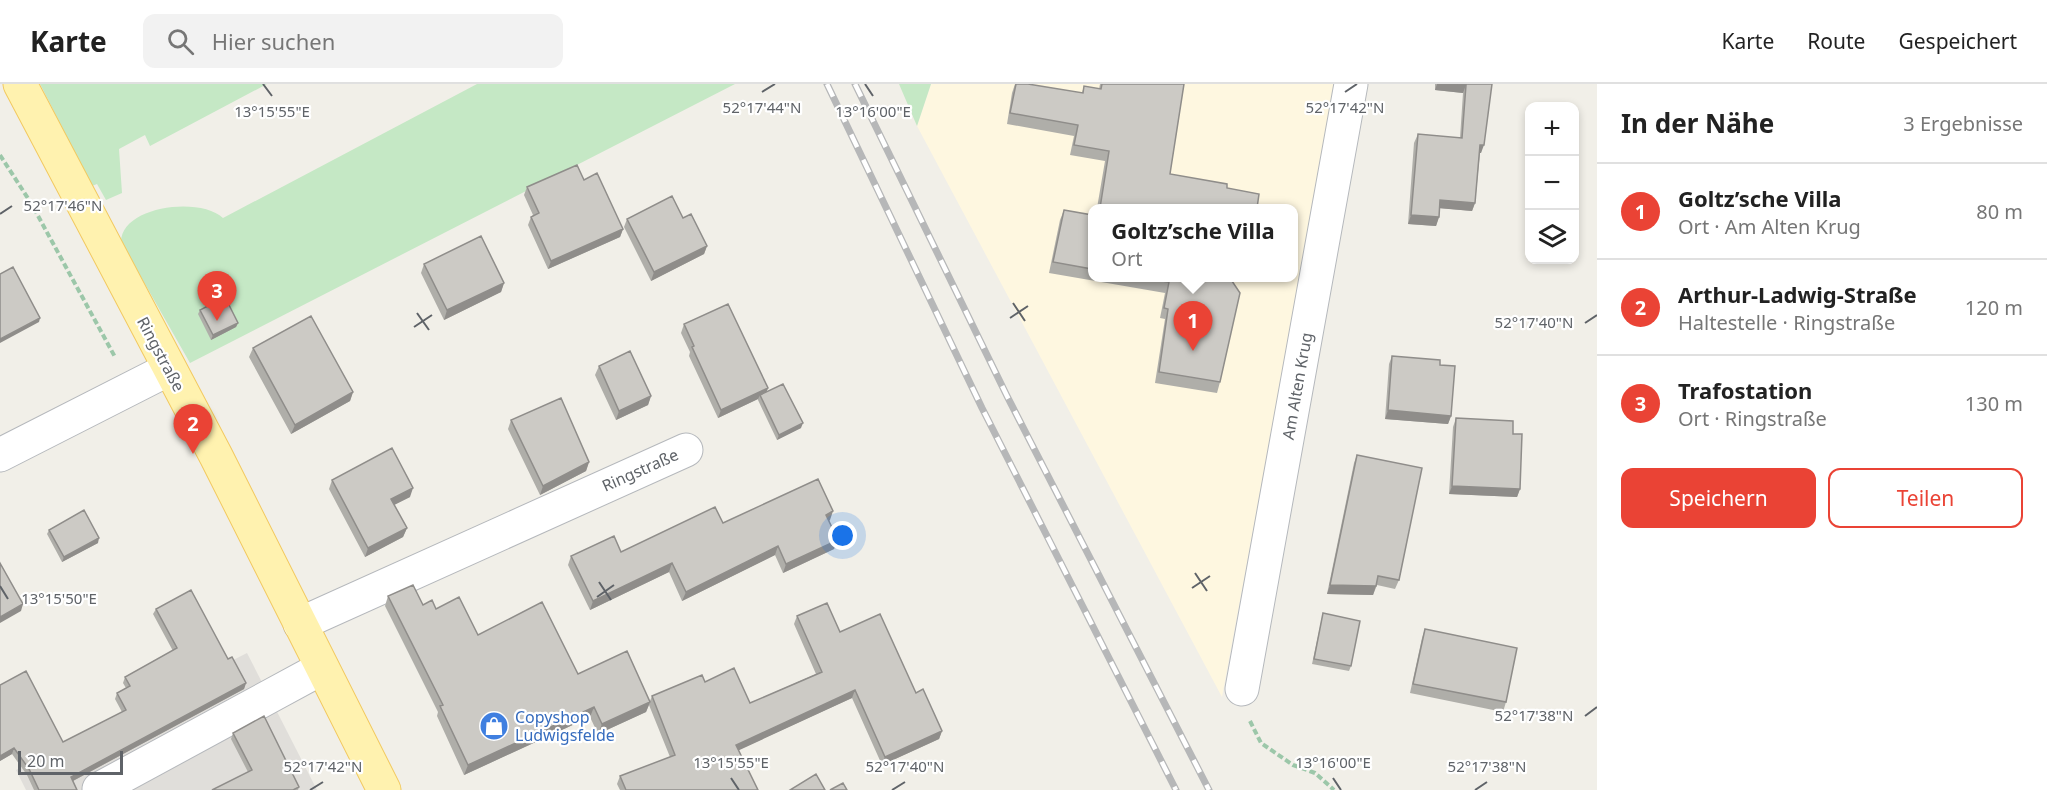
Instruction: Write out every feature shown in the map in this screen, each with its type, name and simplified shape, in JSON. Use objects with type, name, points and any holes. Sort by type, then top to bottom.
[{"type":"main road","name":"Ringstraße","points":[[20,84],[169,369],[384,790]]},
{"type":"street","name":"Am Alten Krug","points":[[1242,689],[1351,84]]},
{"type":"street","points":[[0,455],[169,369]]},
{"type":"street","name":"Ringstraße","points":[[300,624],[686,450]]},
{"type":"street","points":[[99,789],[322,668]]},
{"type":"path","points":[[0,155],[31,204],[132,387]]},
{"type":"path","points":[[1242,689],[1245,712],[1261,742],[1293,765],[1315,773],[1334,790]]},
{"type":"shaded area","points":[[931,84],[1336,84],[1222,697],[917,126]]},
{"type":"shaded area","points":[[247,653],[317,790],[26,790],[16,770]]},
{"type":"green space","points":[[40,84],[267,84],[150,146],[145,135],[119,149],[122,193],[106,200],[97,184],[92,186]]},
{"type":"green space","points":[[477,84],[735,84],[190,363],[121,242],[124,230],[134,220],[163,208],[181,206],[212,211],[223,218]]},
{"type":"green space","points":[[899,84],[931,84],[917,126]]},
{"type":"building","points":[[1016,84],[1083,93],[1084,86],[1101,89],[1102,84],[1184,84],[1170,174],[1227,184],[1227,188],[1259,194],[1258,204],[1101,204],[1109,151],[1074,145],[1078,125],[1010,113]]},
{"type":"building","points":[[1458,84],[1492,84],[1484,145],[1480,145],[1475,203],[1440,200],[1439,217],[1411,215],[1418,134],[1462,138],[1466,85]]},
{"type":"building","points":[[577,165],[584,180],[597,173],[623,229],[551,261],[531,217],[539,213],[527,187]]},
{"type":"building","points":[[672,196],[683,218],[691,214],[707,246],[654,272],[627,219]]},
{"type":"building","points":[[1064,210],[1088,214],[1088,268],[1053,262]]},
{"type":"building","points":[[481,236],[504,283],[447,310],[424,264]]},
{"type":"building","points":[[13,267],[40,318],[0,339],[0,274]]},
{"type":"building","points":[[1169,282],[1233,282],[1240,293],[1220,382],[1159,372],[1168,309],[1164,308]]},
{"type":"building","points":[[225,297],[238,323],[213,335],[200,310]]},
{"type":"building","points":[[728,304],[768,388],[721,410],[684,324]]},
{"type":"building","points":[[311,316],[353,392],[295,425],[253,348]]},
{"type":"building","points":[[630,351],[651,396],[619,411],[599,366]]},
{"type":"building","points":[[1392,356],[1440,360],[1440,365],[1455,366],[1451,416],[1388,410]]},
{"type":"building","points":[[783,384],[803,423],[779,435],[760,395]]},
{"type":"building","points":[[561,398],[589,462],[543,486],[511,420]]},
{"type":"building","points":[[1456,418],[1513,421],[1513,434],[1522,434],[1520,489],[1452,486]]},
{"type":"building","points":[[392,448],[413,488],[391,499],[407,528],[368,548],[332,480]]},
{"type":"building","points":[[1357,455],[1422,468],[1399,580],[1378,576],[1376,586],[1330,585]]},
{"type":"building","points":[[818,479],[833,511],[826,515],[838,540],[786,564],[778,546],[686,592],[672,563],[593,601],[571,556],[614,536],[621,552],[715,507],[723,523]]},
{"type":"building","points":[[84,510],[99,538],[64,557],[49,530]]},
{"type":"building","points":[[0,563],[23,604],[0,617]]},
{"type":"building","points":[[413,585],[423,605],[432,600],[436,609],[459,597],[478,635],[542,602],[578,674],[627,651],[650,702],[602,724],[594,707],[468,765],[440,706],[443,705],[388,596]]},
{"type":"building","points":[[191,590],[228,659],[232,657],[246,683],[71,777],[77,790],[39,790],[29,769],[14,748],[0,756],[0,685],[26,671],[63,742],[126,710],[117,693],[130,686],[125,677],[177,648],[156,609]]},
{"type":"building","points":[[827,603],[840,632],[880,614],[916,693],[923,689],[942,731],[885,757],[855,690],[736,745],[758,790],[626,790],[620,776],[675,755],[652,696],[702,675],[705,682],[734,668],[750,703],[822,672],[797,616]]},
{"type":"building","points":[[1323,613],[1360,621],[1351,666],[1314,659]]},
{"type":"building","points":[[1425,629],[1517,648],[1506,702],[1413,684]]},
{"type":"building","points":[[264,716],[299,787],[293,790],[212,790],[252,770],[233,733]]},
{"type":"building","points":[[816,774],[825,790],[790,790]]},
{"type":"building","points":[[843,783],[847,790],[830,790]]},
{"type":"railway","points":[[827,84],[982,408],[1176,790]]},
{"type":"railway","points":[[855,84],[1007,396],[1209,790]]},
{"type":"place","name":"Trafostation","points":[[217,321]]},
{"type":"place","name":"Goltz’sche Villa","points":[[1193,351]]},
{"type":"place","name":"Arthur-Ladwig-Straße","points":[[193,454]]},
{"type":"place","name":"Copyshop Ludwigsfelde","points":[[494,726]]}]
